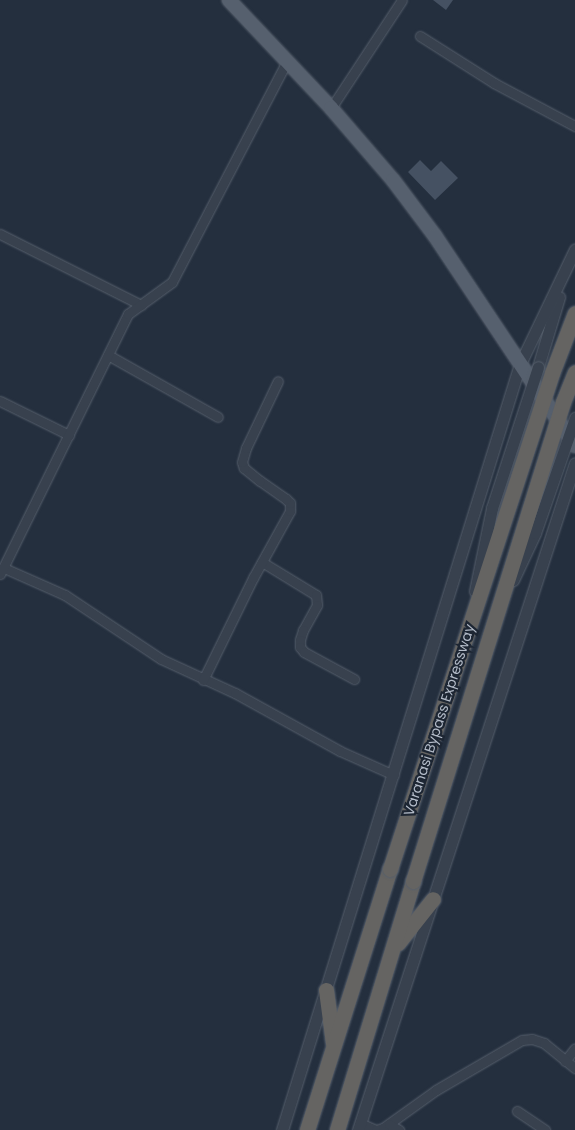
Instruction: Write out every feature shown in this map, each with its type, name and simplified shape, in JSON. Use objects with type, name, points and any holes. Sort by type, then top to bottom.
[{"type":"highway","name":"Varanasi Bypass Expressway","points":[[307,1130],[552,373],[575,313]]},
{"type":"highway","name":"Varanasi Bypass Expressway","points":[[337,1130],[491,630],[563,402],[575,372]]},
{"type":"highway","points":[[393,949],[433,899]]},
{"type":"highway","points":[[326,990],[333,1050]]},
{"type":"main road","points":[[229,0],[331,108],[393,180],[435,236],[575,446]]},
{"type":"street","points":[[331,108],[402,0]]},
{"type":"street","points":[[420,36],[494,84],[575,126]]},
{"type":"street","points":[[287,61],[172,282],[128,314],[2,571],[65,595],[161,659],[203,680],[235,693],[340,751],[394,775]]},
{"type":"street","points":[[0,234],[141,305]]},
{"type":"street","points":[[282,1130],[394,775],[520,364],[575,250]]},
{"type":"street","points":[[462,648],[492,508],[575,250]]},
{"type":"street","points":[[108,355],[218,417]]},
{"type":"street","points":[[203,680],[262,562],[284,524],[291,506],[286,499],[244,468],[242,462],[246,448],[278,381]]},
{"type":"street","points":[[0,401],[69,435]]},
{"type":"street","points":[[491,630],[535,533],[575,418]]},
{"type":"street","points":[[575,463],[359,1127],[376,1130],[389,1124],[436,1090],[522,1040],[532,1039],[544,1043],[575,1068]]},
{"type":"street","points":[[262,562],[316,595],[317,605],[303,630],[300,647],[304,652],[354,679]]},
{"type":"street","points":[[565,1061],[575,1048]]},
{"type":"street","points":[[517,1111],[545,1130]]},
{"type":"street","points":[[389,1124],[399,1130]]},
{"type":"building","points":[[433,0],[453,0],[446,10]]},
{"type":"building","points":[[420,160],[431,171],[441,161],[458,178],[435,200],[408,172]]}]
